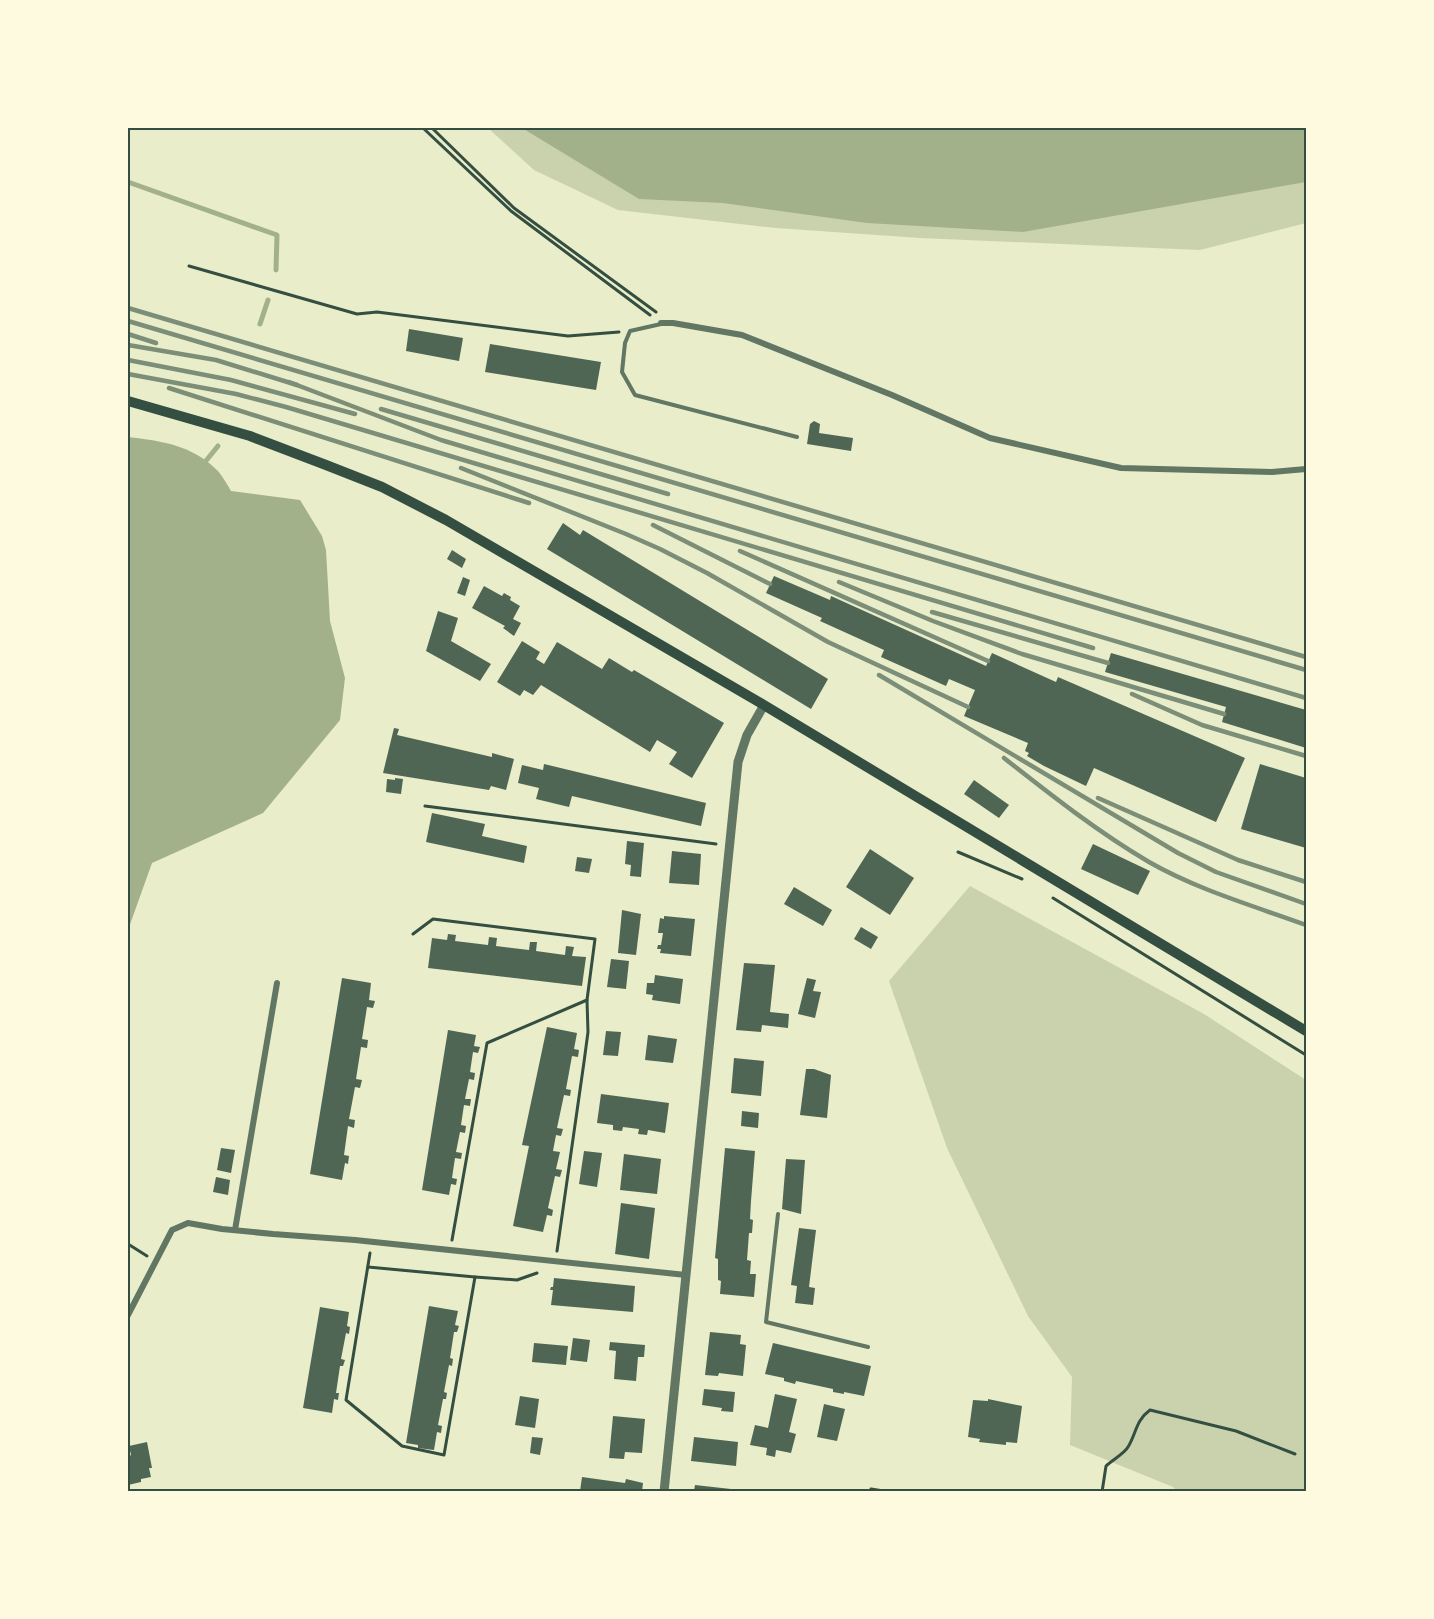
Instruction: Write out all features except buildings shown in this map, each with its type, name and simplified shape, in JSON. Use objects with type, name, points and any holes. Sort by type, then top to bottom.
[{"type":"main road","points":[[128,401],[250,436],[382,488],[495,547],[764,705],[1306,1031]]},
{"type":"street","points":[[661,323],[742,334],[990,438],[1121,468],[1272,472],[1306,470]]},
{"type":"street","points":[[664,1491],[738,762],[747,735],[764,705]]},
{"type":"street","points":[[235,1230],[277,983]]},
{"type":"street","points":[[128,1315],[172,1230],[188,1223],[235,1230],[686,1275]]},
{"type":"lane","points":[[661,323],[630,331],[625,343],[622,372],[635,395],[797,437]]},
{"type":"lane","points":[[778,1214],[766,1322],[868,1347]]},
{"type":"path","points":[[423,128],[511,211],[661,323]]},
{"type":"path","points":[[432,128],[514,208],[673,323]]},
{"type":"path","points":[[189,266],[357,314],[377,312],[568,336],[630,331]]},
{"type":"path","points":[[425,806],[716,844]]},
{"type":"path","points":[[958,852],[1023,879]]},
{"type":"path","points":[[1052,897],[1306,1055]]},
{"type":"path","points":[[413,934],[433,919],[595,939],[587,1000],[588,1032],[556,1261]]},
{"type":"path","points":[[451,1248],[488,1042],[587,1000]]},
{"type":"path","points":[[372,1242],[346,1400],[402,1446],[444,1455],[476,1277]]},
{"type":"path","points":[[128,1244],[157,1261]]},
{"type":"path","points":[[368,1267],[517,1280],[544,1271]]},
{"type":"path","points":[[1102,1491],[1106,1466],[1127,1448],[1142,1416],[1150,1410],[1236,1431],[1295,1454]]},
{"type":"path","points":[[871,1489],[890,1491]]},
{"type":"shaded area","points":[[488,128],[1306,128],[1306,223],[1200,250],[920,238],[776,228],[618,210],[534,170]]},
{"type":"shaded area","points":[[522,128],[1306,128],[1306,182],[1023,232],[867,223],[723,203],[639,199]]},
{"type":"shaded area","points":[[128,437],[165,443],[198,455],[218,471],[231,491],[300,500],[322,536],[326,550],[330,621],[345,678],[340,720],[263,813],[152,863],[128,930]]},
{"type":"shaded area","points":[[970,886],[1204,1014],[1306,1080],[1306,1491],[1177,1491],[1173,1487],[1070,1445],[1072,1377],[1028,1316],[947,1148],[889,981]]},
{"type":"waterway","points":[[128,182],[277,235],[276,270]]},
{"type":"waterway","points":[[260,324],[268,300]]},
{"type":"waterway","points":[[205,462],[218,446]]},
{"type":"railway","points":[[128,308],[1306,657]]},
{"type":"railway","points":[[128,321],[1306,670]]},
{"type":"railway","points":[[128,334],[156,343]]},
{"type":"railway","points":[[128,345],[216,360],[297,385]]},
{"type":"railway","points":[[128,360],[231,380],[355,414]]},
{"type":"railway","points":[[128,374],[236,394],[286,407],[1093,648]]},
{"type":"railway","points":[[289,382],[441,440],[1306,698]]},
{"type":"railway","points":[[169,388],[529,503]]},
{"type":"railway","points":[[381,409],[668,494]]},
{"type":"railway","points":[[461,468],[660,549],[828,642],[968,707]]},
{"type":"railway","points":[[653,525],[770,584]]},
{"type":"railway","points":[[740,551],[988,661]]},
{"type":"railway","points":[[839,582],[933,621],[1022,654],[1224,714]]},
{"type":"railway","points":[[932,612],[1108,663]]},
{"type":"railway","points":[[879,675],[1178,853],[1216,872],[1306,904]]},
{"type":"railway","points":[[1132,694],[1202,725],[1306,756]]},
{"type":"railway","points":[[1004,758],[1093,826],[1149,862],[1206,889],[1306,925]]},
{"type":"railway","points":[[1098,798],[1238,860],[1306,882]]}]
